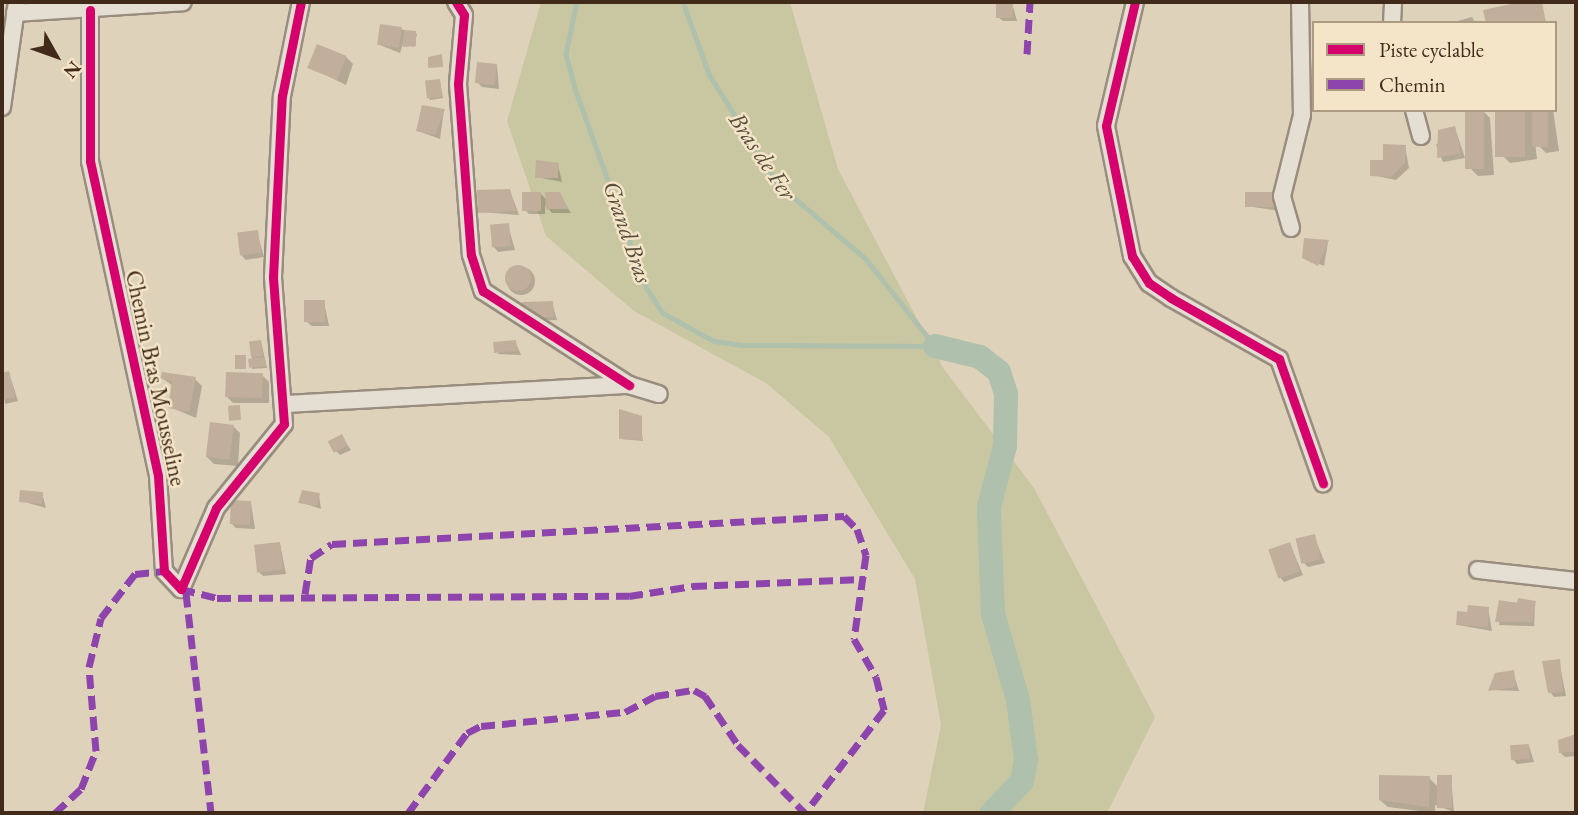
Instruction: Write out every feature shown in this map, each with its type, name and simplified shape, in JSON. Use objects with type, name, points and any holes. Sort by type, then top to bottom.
[{"type":"street","points":[[2,107],[16,8],[90,10],[183,2]]},
{"type":"street","name":"Chemin Bras Mousseline","points":[[90,10],[90,160],[158,476],[164,571],[181,589],[216,508],[248,463],[281,432],[286,404],[272,276],[282,96],[301,2]]},
{"type":"street","points":[[456,2],[464,15],[458,84],[471,255],[483,291],[629,385],[659,394]]},
{"type":"street","points":[[1135,2],[1106,126],[1132,256],[1149,283],[1279,359],[1323,483]]},
{"type":"street","points":[[1291,228],[1282,196],[1302,115],[1300,2]]},
{"type":"street","points":[[1392,21],[1393,2]]},
{"type":"street","points":[[1415,112],[1421,136]]},
{"type":"street","points":[[286,404],[629,385]]},
{"type":"street","points":[[1478,570],[1576,581]]},
{"type":"green space","points":[[541,2],[790,2],[838,169],[943,368],[1034,488],[1155,717],[1107,813],[923,813],[941,725],[915,579],[829,437],[766,383],[634,311],[546,236],[507,121]]},
{"type":"building","points":[[996,2],[1013,2],[1013,18],[996,18]]},
{"type":"building","points":[[1521,2],[1542,2],[1546,21],[1486,21],[1483,10]]},
{"type":"building","points":[[380,24],[402,27],[399,48],[377,45]]},
{"type":"building","points":[[404,30],[416,31],[416,46],[403,47]]},
{"type":"building","points":[[317,44],[347,56],[337,80],[307,68]]},
{"type":"building","points":[[442,54],[443,67],[428,68],[428,57]]},
{"type":"building","points":[[477,62],[497,64],[495,85],[475,83]]},
{"type":"building","points":[[440,79],[442,97],[427,98],[425,81]]},
{"type":"building","points":[[422,105],[445,109],[435,135],[416,131]]},
{"type":"building","points":[[1465,112],[1484,112],[1484,169],[1465,169]]},
{"type":"building","points":[[1495,112],[1525,112],[1525,157],[1495,157]]},
{"type":"building","points":[[1532,112],[1548,112],[1548,147],[1532,147]]},
{"type":"building","points":[[1455,126],[1461,153],[1437,158],[1438,130]]},
{"type":"building","points":[[1383,144],[1406,145],[1405,163],[1391,177],[1370,176],[1370,160],[1383,160]]},
{"type":"building","points":[[536,160],[559,163],[558,178],[535,178]]},
{"type":"building","points":[[510,189],[516,211],[478,213],[477,190]]},
{"type":"building","points":[[522,192],[541,192],[541,211],[522,211]]},
{"type":"building","points":[[545,192],[560,192],[568,209],[546,209]]},
{"type":"building","points":[[1245,192],[1277,192],[1277,207],[1245,207]]},
{"type":"building","points":[[509,223],[511,246],[492,248],[490,225]]},
{"type":"building","points":[[258,230],[261,253],[240,255],[237,233]]},
{"type":"building","points":[[1304,238],[1329,240],[1318,266],[1302,258]]},
{"type":"building","points":[[518,265],[527,269],[531,278],[527,287],[518,291],[509,287],[505,278],[509,269]]},
{"type":"building","points":[[304,300],[325,300],[325,322],[304,322]]},
{"type":"building","points":[[553,301],[554,317],[529,317],[529,309],[521,309],[522,302]]},
{"type":"building","points":[[261,340],[263,356],[251,357],[249,341]]},
{"type":"building","points":[[516,340],[517,351],[494,353],[493,342]]},
{"type":"building","points":[[235,355],[246,355],[246,369],[235,369]]},
{"type":"building","points":[[265,357],[266,366],[249,368],[248,359]]},
{"type":"building","points":[[9,371],[15,397],[2,400],[2,373]]},
{"type":"building","points":[[162,372],[196,377],[189,412],[168,408],[172,381],[160,379]]},
{"type":"building","points":[[226,372],[263,373],[262,398],[225,397]]},
{"type":"building","points":[[240,405],[241,420],[229,421],[228,406]]},
{"type":"building","points":[[619,409],[642,416],[642,440],[619,439]]},
{"type":"building","points":[[210,422],[234,425],[230,460],[206,457]]},
{"type":"building","points":[[342,434],[348,446],[334,453],[328,441]]},
{"type":"building","points":[[20,490],[43,492],[42,504],[19,502]]},
{"type":"building","points":[[302,490],[320,493],[317,506],[298,503]]},
{"type":"building","points":[[231,500],[251,501],[250,525],[230,524]]},
{"type":"building","points":[[1315,534],[1321,559],[1301,564],[1296,538]]},
{"type":"building","points":[[280,542],[283,570],[257,573],[254,545]]},
{"type":"building","points":[[1290,542],[1300,571],[1278,579],[1268,549]]},
{"type":"building","points":[[1518,598],[1536,601],[1532,622],[1495,622],[1499,600],[1517,603]]},
{"type":"building","points":[[1468,605],[1489,607],[1488,627],[1456,625],[1457,611],[1467,612]]},
{"type":"building","points":[[1560,659],[1563,692],[1548,693],[1542,661]]},
{"type":"building","points":[[1514,670],[1516,687],[1488,691],[1495,673]]},
{"type":"building","points":[[1576,734],[1576,752],[1559,753],[1558,740]]},
{"type":"building","points":[[1529,744],[1530,759],[1511,760],[1510,745]]},
{"type":"building","points":[[1379,775],[1430,776],[1429,807],[1379,800]]},
{"type":"building","points":[[1437,775],[1452,775],[1452,808],[1437,808]]},
{"type":"waterway","name":"Grand Bras","points":[[577,2],[566,54],[575,88],[646,287],[663,313],[714,341],[742,345],[935,346]]},
{"type":"waterway","name":"Bras de Fer","points":[[683,2],[709,74],[777,183],[866,259],[935,346]]},
{"type":"waterway","points":[[935,346],[980,357],[999,372],[1006,394],[1005,446],[989,507],[993,614],[1018,700],[1026,760],[1022,781],[992,813]]},
{"type":"marked path","points":[[1027,54],[1030,2]]},
{"type":"marked path","points":[[305,594],[311,558],[332,544],[844,516],[857,529],[866,555],[854,639],[876,677],[884,710],[805,813]]},
{"type":"marked path","points":[[55,813],[81,789],[96,751],[89,667],[101,618],[135,574],[164,571]]},
{"type":"marked path","points":[[181,589],[217,598],[629,596],[693,586],[863,579]]},
{"type":"marked path","points":[[186,593],[211,813]]},
{"type":"marked path","points":[[408,813],[467,733],[481,726],[625,712],[655,696],[694,690],[705,696],[738,745],[805,813]]},
{"type":"cycle path","points":[[90,10],[90,161],[158,476],[164,571],[181,589],[216,508],[284,424],[273,277],[282,96],[301,2]]},
{"type":"cycle path","points":[[456,2],[464,15],[458,84],[471,255],[483,291],[629,385]]},
{"type":"cycle path","points":[[1135,2],[1106,126],[1132,256],[1149,283],[1279,359],[1323,483]]}]
